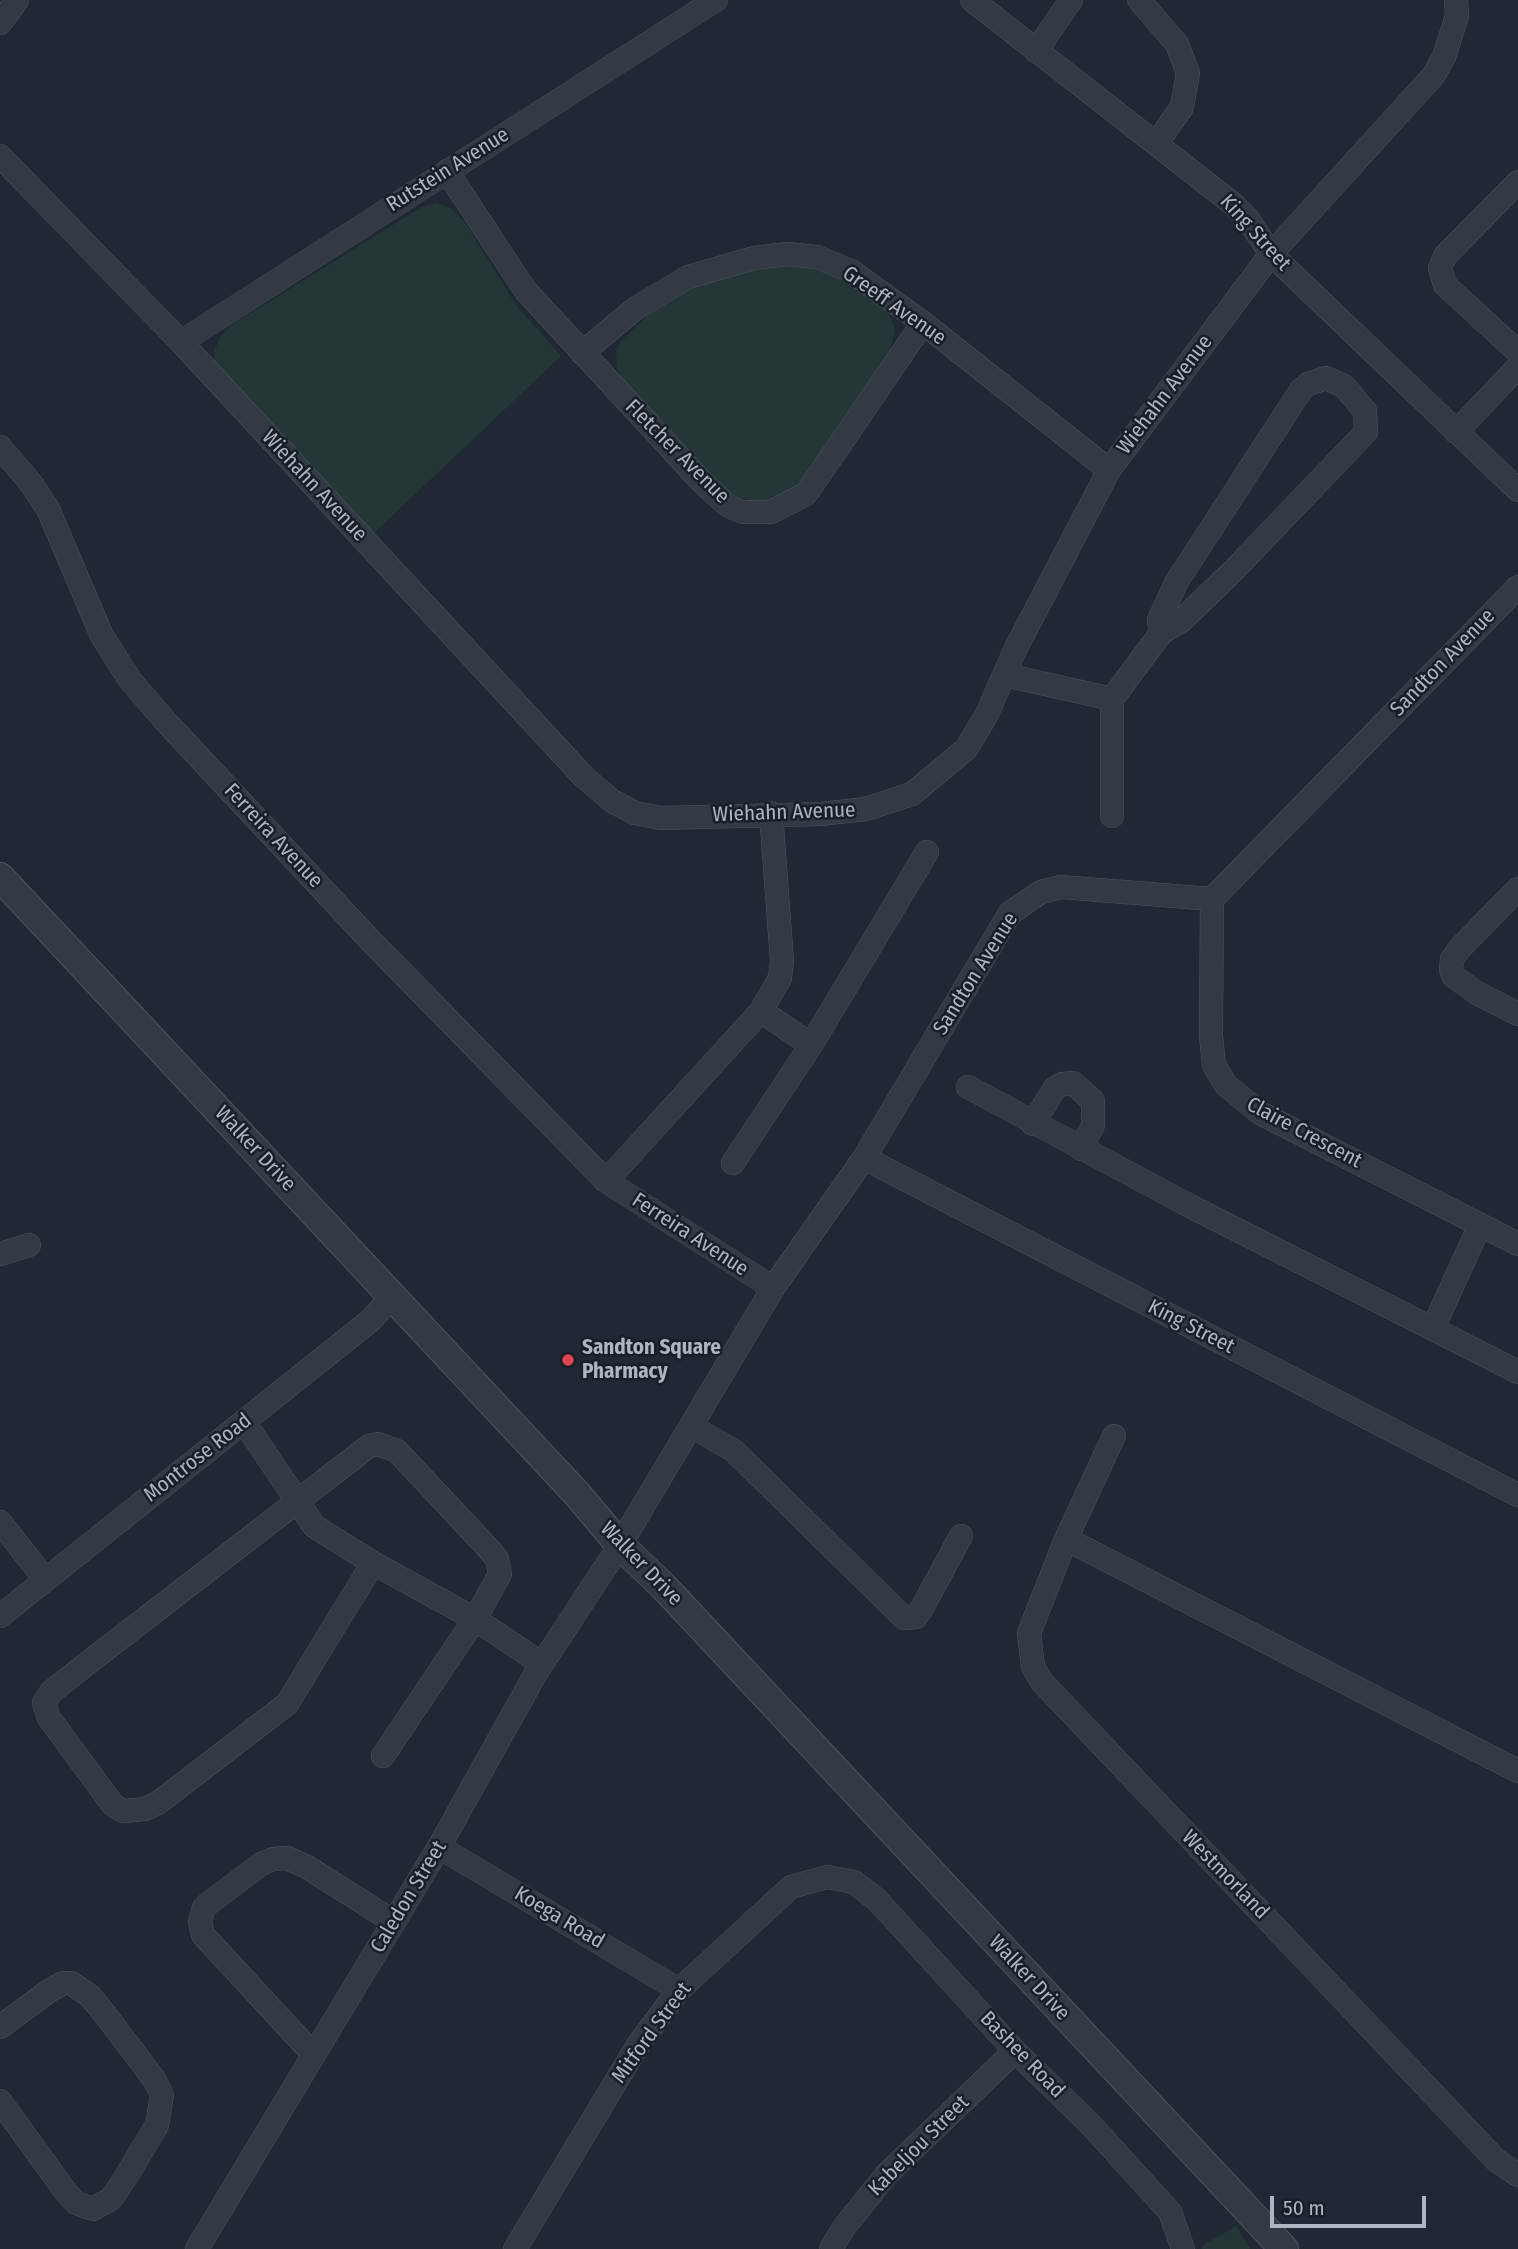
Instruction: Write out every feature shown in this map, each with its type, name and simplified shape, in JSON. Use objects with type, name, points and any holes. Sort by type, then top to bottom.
[{"type":"street","points":[[0,23],[17,0]]},
{"type":"street","name":"King Street","points":[[972,0],[1247,218],[1270,254],[1518,490]]},
{"type":"street","points":[[1036,51],[1071,0]]},
{"type":"street","points":[[1139,0],[1177,44],[1188,73],[1182,107],[1156,144]]},
{"type":"street","name":"Wiehahn Avenue","points":[[0,156],[181,342],[584,777],[612,801],[635,813],[661,818],[771,813],[821,814],[866,809],[912,793],[966,749],[986,716],[1109,470],[1270,254],[1433,76],[1444,57],[1457,16],[1456,0]]},
{"type":"street","name":"Rutstein Avenue","points":[[181,342],[703,4]]},
{"type":"street","name":"Fletcher Avenue","points":[[447,170],[525,290],[727,505],[742,512],[758,513],[783,507],[807,494],[923,323]]},
{"type":"street","points":[[1518,182],[1445,256],[1440,268],[1445,285],[1518,352]]},
{"type":"street","name":"Greeff Avenue","points":[[582,353],[636,308],[688,277],[754,258],[787,254],[817,257],[851,271],[923,323],[1109,470]]},
{"type":"street","points":[[1457,432],[1518,366]]},
{"type":"street","points":[[1112,816],[1112,699],[1161,633],[1181,621],[1233,571],[1366,432],[1365,411],[1344,386],[1326,378],[1308,384],[1301,390],[1176,583],[1159,620],[1161,633]]},
{"type":"street","name":"Ferreira Avenue","points":[[0,447],[30,482],[48,509],[102,636],[130,680],[369,939],[606,1181],[773,1288]]},
{"type":"street","name":"Sandton Avenue","points":[[620,1545],[773,1288],[864,1158],[1010,913],[1041,892],[1061,887],[1212,899],[1518,587]]},
{"type":"street","points":[[1005,675],[1112,699]]},
{"type":"street","name":"Ferreira Avenue","points":[[606,1181],[761,1011],[779,978],[782,961],[771,813]]},
{"type":"street","points":[[733,1163],[811,1045],[928,852]]},
{"type":"street","name":"Walker Drive","points":[[0,877],[578,1494],[620,1545],[674,1597],[1284,2249]]},
{"type":"street","points":[[1518,889],[1460,948],[1451,963],[1453,976],[1477,993],[1518,1014]]},
{"type":"street","name":"Claire Crescent","points":[[1212,899],[1211,1035],[1214,1065],[1226,1085],[1260,1113],[1518,1244]]},
{"type":"street","points":[[761,1011],[811,1045]]},
{"type":"street","points":[[1033,1124],[1054,1089],[1062,1084],[1073,1083],[1084,1090],[1093,1101],[1093,1125],[1081,1149]]},
{"type":"street","points":[[968,1087],[1081,1149],[1518,1372]]},
{"type":"street","name":"King Street","points":[[864,1158],[1518,1495]]},
{"type":"street","points":[[1433,1328],[1480,1224]]},
{"type":"street","points":[[0,1254],[29,1245]]},
{"type":"street","name":"Montrose Road","points":[[0,1616],[371,1320],[392,1296]]},
{"type":"street","points":[[244,1422],[314,1526],[373,1563],[475,1619],[542,1664]]},
{"type":"street","points":[[691,1426],[734,1451],[904,1618],[916,1617],[961,1536]]},
{"type":"street","name":"Westmorland","points":[[1114,1436],[1066,1539],[1029,1633],[1033,1668],[1042,1682],[1496,2160],[1518,2175]]},
{"type":"street","points":[[373,1563],[287,1704],[158,1803],[136,1811],[123,1811],[113,1805],[44,1710],[46,1698],[369,1446],[378,1444],[391,1447],[497,1559],[500,1574],[475,1619],[383,1756]]},
{"type":"street","points":[[0,1522],[46,1580]]},
{"type":"street","points":[[1066,1539],[1518,1771]]},
{"type":"street","name":"Caledon Street","points":[[197,2249],[439,1847],[542,1664],[620,1545]]},
{"type":"street","name":"Koega Road","points":[[439,1847],[679,1990]]},
{"type":"street","points":[[314,2056],[203,1935],[200,1922],[204,1907],[261,1864],[273,1858],[287,1858],[307,1867],[394,1922]]},
{"type":"street","name":"Mitford Street","points":[[516,2249],[638,2045],[679,1990],[791,1887],[815,1878],[842,1879]]},
{"type":"street","name":"Bashee Road","points":[[842,1879],[867,1889],[1015,2050],[1091,2125],[1170,2212],[1182,2249]]},
{"type":"street","points":[[0,2027],[63,1983],[81,1987],[154,2078],[162,2095],[162,2105],[157,2125],[124,2180],[111,2199],[93,2209],[76,2203],[66,2192],[0,2101]]},
{"type":"street","name":"Kabeljou Street","points":[[831,2249],[845,2226],[886,2175],[1015,2050]]},
{"type":"shaded area","points":[[436,203],[450,208],[464,221],[516,305],[561,356],[373,534],[213,367],[215,349],[221,336],[233,324],[422,207]]},
{"type":"shaded area","points":[[773,265],[808,266],[841,277],[884,308],[895,331],[890,350],[799,487],[771,502],[736,496],[722,486],[625,382],[617,369],[616,353],[620,342],[657,306],[688,285]]},
{"type":"shaded area","points":[[1236,2226],[1250,2249],[1202,2249],[1202,2246]]},
{"type":"place","name":"Sandton Square Pharmacy","points":[[568,1360]]}]
